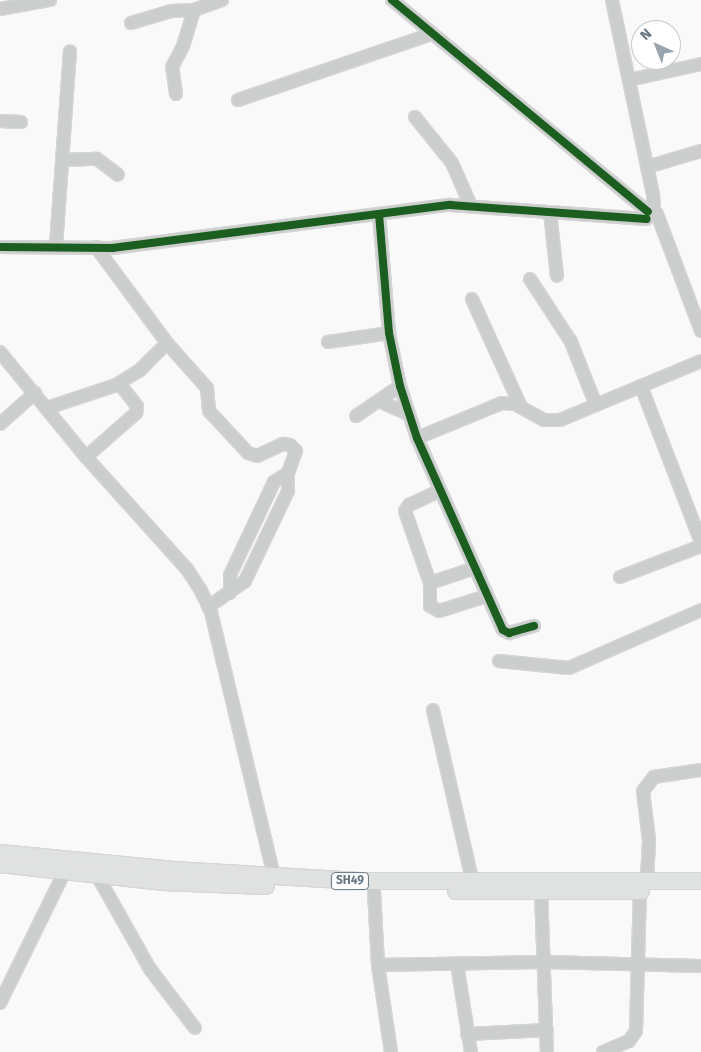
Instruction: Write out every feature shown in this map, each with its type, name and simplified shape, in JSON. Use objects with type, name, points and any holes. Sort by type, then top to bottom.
[{"type":"main road","name":"SH49","points":[[0,852],[274,876],[359,881],[472,879],[643,886],[701,891]]},
{"type":"main road","name":"SH49","points":[[0,864],[164,882],[374,891],[541,891],[701,881]]},
{"type":"street","points":[[0,9],[50,0]]},
{"type":"street","points":[[131,23],[171,11],[194,10],[222,0]]},
{"type":"street","points":[[392,0],[651,215]]},
{"type":"street","points":[[612,0],[647,167],[651,215],[697,308],[701,330]]},
{"type":"street","points":[[176,94],[172,67],[183,46],[194,10]]},
{"type":"street","points":[[238,100],[432,34]]},
{"type":"street","points":[[56,246],[70,52]]},
{"type":"street","points":[[629,80],[701,64]]},
{"type":"street","points":[[415,117],[452,163],[471,206]]},
{"type":"street","points":[[0,121],[21,122]]},
{"type":"street","points":[[647,167],[701,151]]},
{"type":"street","points":[[62,160],[97,159],[118,175]]},
{"type":"street","points":[[0,247],[96,247],[450,205],[550,212],[651,215]]},
{"type":"street","points":[[550,212],[557,276]]},
{"type":"street","points":[[379,214],[389,333],[400,386],[417,438],[474,568],[506,633],[534,626]]},
{"type":"street","points":[[96,247],[167,343],[207,388],[209,411],[248,453],[257,456],[282,444],[294,447],[297,454],[288,473],[288,491],[245,581],[208,607]]},
{"type":"street","points":[[530,279],[571,342],[596,405]]},
{"type":"street","points":[[472,299],[521,407]]},
{"type":"street","points":[[328,342],[389,333]]},
{"type":"street","points":[[47,408],[119,383],[158,354],[167,343]]},
{"type":"street","points":[[0,352],[86,457],[186,569],[208,607],[274,876]]},
{"type":"street","points":[[417,438],[502,403],[521,407],[551,422],[701,361]]},
{"type":"street","points":[[86,457],[136,413],[137,406],[119,383]]},
{"type":"street","points":[[356,416],[400,386]]},
{"type":"street","points":[[642,386],[701,542]]},
{"type":"street","points":[[0,424],[35,393]]},
{"type":"street","points":[[379,401],[408,414]]},
{"type":"street","points":[[439,491],[408,505],[405,511],[430,583],[428,600],[434,610],[487,596]]},
{"type":"street","points":[[620,577],[701,546]]},
{"type":"street","points":[[430,583],[474,568]]},
{"type":"street","points":[[499,661],[569,668],[701,610]]},
{"type":"street","points":[[433,710],[472,879]]},
{"type":"street","points":[[602,1052],[633,1037],[643,886],[649,840],[643,791],[654,777],[701,770]]},
{"type":"street","points":[[0,1004],[65,871]]},
{"type":"street","points":[[97,875],[150,969],[195,1028]]},
{"type":"street","points":[[374,891],[378,965],[391,1052]]},
{"type":"street","points":[[541,891],[547,1052]]},
{"type":"street","points":[[378,965],[544,962],[701,966]]},
{"type":"street","points":[[457,964],[471,1052]]},
{"type":"street","points":[[467,1034],[546,1030]]},
{"type":"cycle path","points":[[392,0],[648,212]]},
{"type":"cycle path","points":[[0,247],[112,248],[450,205],[647,219]]},
{"type":"cycle path","points":[[379,214],[389,333],[400,386],[417,438],[503,630],[509,633],[534,626]]}]
